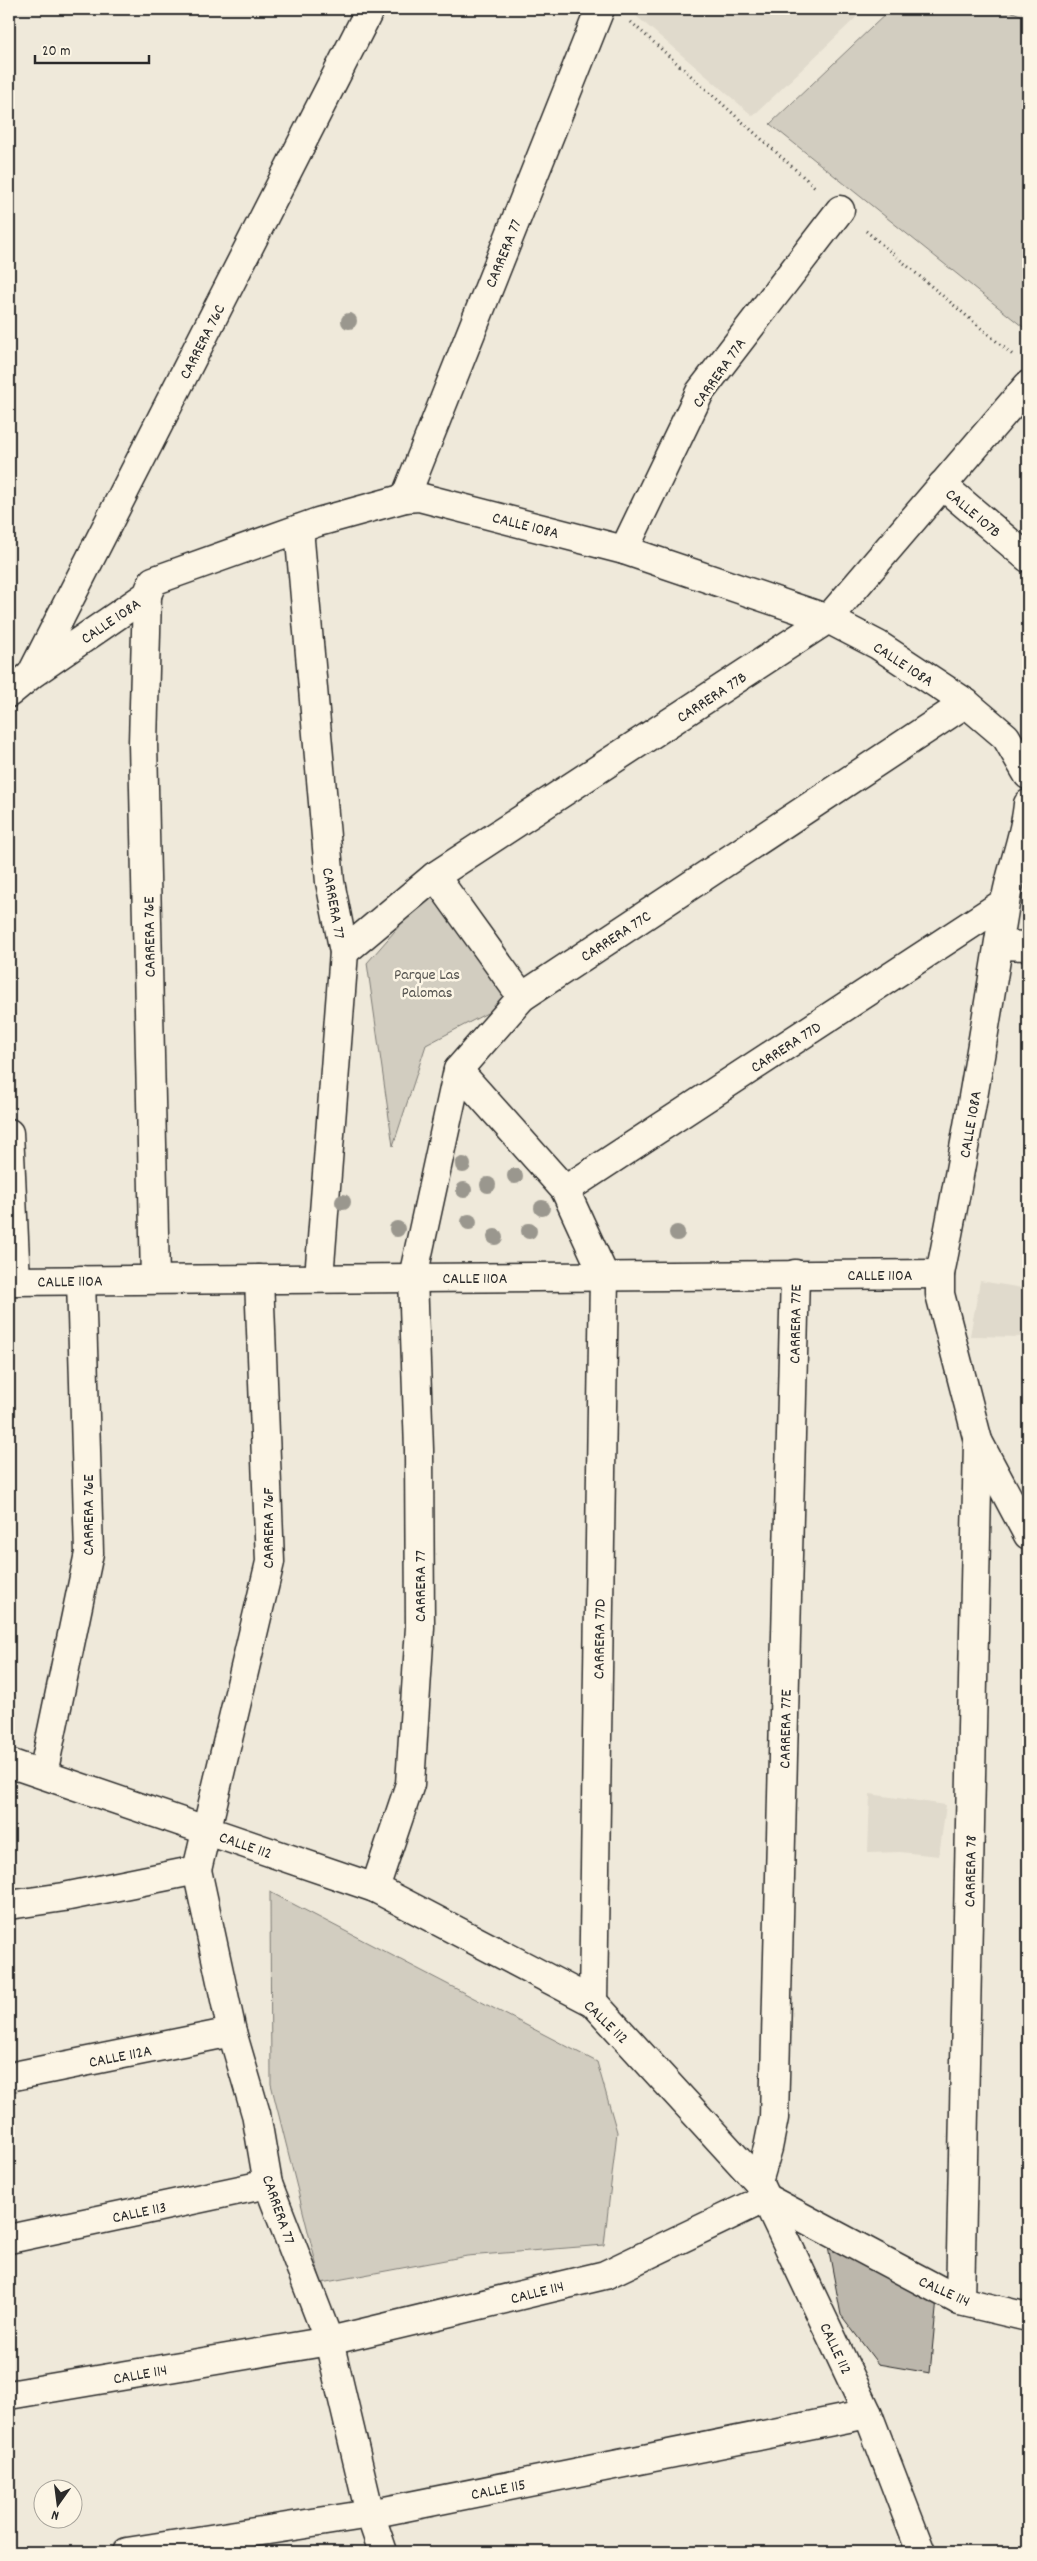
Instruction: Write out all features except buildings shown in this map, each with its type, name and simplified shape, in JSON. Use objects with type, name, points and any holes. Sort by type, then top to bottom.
[{"type":"street","name":"CARRERA 76C","points":[[32,674],[370,9]]},
{"type":"street","name":"CARRERA 77","points":[[404,498],[600,9]]},
{"type":"street","name":"CARRERA 77A","points":[[624,550],[700,392],[840,210]]},
{"type":"street","name":"CARRERA 77B","points":[[344,952],[435,876],[828,619],[1028,385]]},
{"type":"street","name":"CALLE 107B","points":[[942,485],[1028,558]]},
{"type":"street","name":"CALLE 108A","points":[[9,693],[32,674],[147,595],[153,581],[299,529],[404,498],[419,497],[624,550],[828,619],[878,645],[966,703],[1006,737],[1028,774]]},
{"type":"street","name":"CARRERA 77","points":[[299,529],[330,882],[344,952],[319,1278]]},
{"type":"street","name":"CARRERA 76E","points":[[147,595],[143,743],[155,1280]]},
{"type":"street","name":"CARRERA 77C","points":[[413,1277],[458,1070],[522,997],[966,703]]},
{"type":"street","name":"CALLE 108A","points":[[978,1441],[940,1294],[940,1274],[964,1155],[1005,902],[1027,821],[1028,804]]},
{"type":"street","points":[[435,876],[522,997]]},
{"type":"street","name":"CARRERA 77D","points":[[565,1190],[1005,902]]},
{"type":"street","points":[[999,945],[1028,946]]},
{"type":"street","points":[[458,1070],[565,1190],[604,1275]]},
{"type":"street","points":[[9,1133],[12,1281]]},
{"type":"street","name":"CARRERA 77E","points":[[762,2190],[774,2118],[795,1274]]},
{"type":"street","name":"CALLE 110A","points":[[12,1281],[604,1275],[940,1274]]},
{"type":"street","name":"CARRERA 77D","points":[[593,2002],[604,1275]]},
{"type":"street","name":"CARRERA 77","points":[[375,1888],[410,1784],[420,1627],[419,1450],[413,1277]]},
{"type":"street","name":"CARRERA 76F","points":[[208,1831],[270,1562],[259,1279]]},
{"type":"street","name":"CARRERA 76E","points":[[43,1774],[89,1553],[81,1280]]},
{"type":"street","points":[[978,1441],[1028,1535]]},
{"type":"street","name":"CARRERA 78","points":[[960,2301],[978,1441]]},
{"type":"street","name":"CALLE 112","points":[[9,1764],[375,1888],[593,2002],[762,2190],[868,2414],[921,2552]]},
{"type":"street","name":"CARRERA 77","points":[[208,1831],[197,1870],[232,2032],[256,2114],[268,2184],[329,2341],[370,2514],[383,2552]]},
{"type":"street","points":[[9,1905],[64,1897],[197,1870]]},
{"type":"street","name":"CALLE 112A","points":[[9,2077],[232,2032]]},
{"type":"street","name":"CALLE 113","points":[[9,2239],[268,2184]]},
{"type":"street","name":"CALLE 114","points":[[9,2395],[329,2341],[605,2275],[762,2190],[960,2301],[1028,2317]]},
{"type":"street","name":"CALLE 115","points":[[127,2552],[370,2514],[868,2414]]},
{"type":"shaded area","points":[[628,9],[865,9],[753,116]]},
{"type":"shaded area","points":[[980,1281],[1028,1289],[1028,1337],[970,1336]]},
{"type":"shaded area","points":[[870,1794],[946,1805],[939,1856],[900,1852],[868,1853]]},
{"type":"green space","points":[[891,9],[1005,9],[1028,18],[1028,331],[770,124]]},
{"type":"green space","name":"Parque Las Palomas","points":[[428,893],[514,999],[426,1045],[393,1146],[367,963]]},
{"type":"green space","points":[[270,1892],[597,2062],[617,2132],[604,2245],[467,2256],[321,2283],[271,2084]]}]
